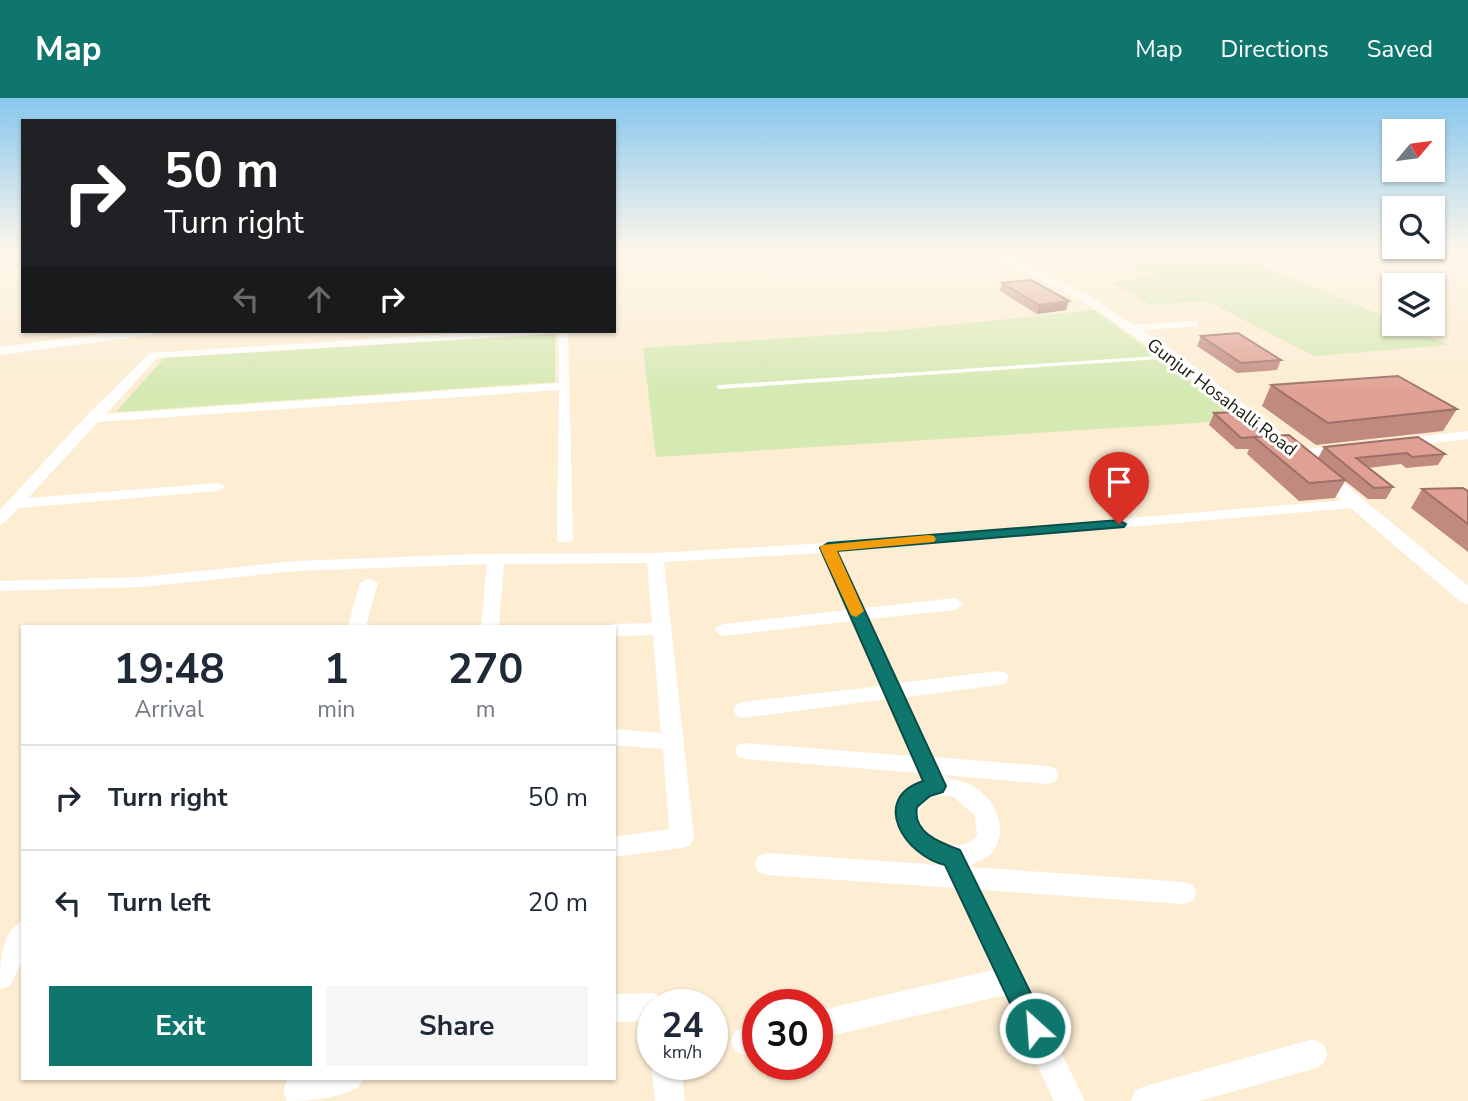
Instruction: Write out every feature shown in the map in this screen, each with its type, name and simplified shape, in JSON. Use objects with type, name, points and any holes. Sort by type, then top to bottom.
[{"type":"street","name":"Gunjur Hosahalli Road","points":[[1087,299],[1173,357],[1298,454],[1468,597]]},
{"type":"street","points":[[1131,328],[1194,324]]},
{"type":"street","points":[[0,352],[128,333]]},
{"type":"street","points":[[0,519],[91,419],[154,355],[463,333]]},
{"type":"street","points":[[563,333],[565,539]]},
{"type":"street","points":[[91,419],[565,386]]},
{"type":"street","points":[[1390,444],[1468,435]]},
{"type":"street","points":[[1298,454],[1364,447]]},
{"type":"street","points":[[13,504],[218,487]]},
{"type":"street","points":[[0,586],[142,582],[296,566],[496,559],[655,558],[828,548],[1358,504]]},
{"type":"street","points":[[828,548],[931,776],[975,799],[989,821],[990,832],[986,843],[978,851],[965,856],[957,867]]},
{"type":"street","points":[[616,847],[682,838],[655,558]]},
{"type":"street","points":[[490,625],[496,559]]},
{"type":"street","points":[[357,625],[369,583]]},
{"type":"street","points":[[724,630],[955,604]]},
{"type":"street","points":[[616,630],[662,629]]},
{"type":"street","points":[[743,710],[999,678]]},
{"type":"street","points":[[616,737],[673,742]]},
{"type":"street","points":[[746,751],[931,776],[1048,775]]},
{"type":"street","points":[[931,776],[924,789],[908,803],[908,825],[925,846],[957,867],[1070,1101]]},
{"type":"street","points":[[767,864],[957,867],[1184,893]]},
{"type":"street","points":[[0,976],[21,937]]},
{"type":"street","points":[[833,1020],[1011,980]]},
{"type":"street","points":[[616,1008],[637,1007]]},
{"type":"street","points":[[1146,1101],[1313,1054]]},
{"type":"street","points":[[298,1091],[340,1080]]},
{"type":"street","points":[[668,1080],[670,1101]]},
{"type":"lane","points":[[719,387],[1173,357]]},
{"type":"green space","points":[[1140,299],[1342,299],[1382,316],[1382,336],[1429,336],[1450,345],[1314,356],[1207,301],[1151,305]]},
{"type":"green space","points":[[1095,310],[1243,420],[656,457],[643,348],[890,331]]},
{"type":"green space","points":[[555,334],[555,382],[116,412],[164,358]]},
{"type":"building","points":[[1029,299],[1069,301],[1039,305]]},
{"type":"building","points":[[1238,333],[1281,360],[1241,363],[1201,336]]},
{"type":"building","points":[[1398,376],[1457,409],[1328,423],[1271,385]]},
{"type":"building","points":[[1238,412],[1266,436],[1241,438],[1214,413]]},
{"type":"building","points":[[1289,435],[1345,480],[1309,483],[1254,437]]},
{"type":"building","points":[[1418,437],[1445,454],[1412,457],[1407,453],[1356,458],[1393,487],[1374,488],[1324,447]]},
{"type":"building","points":[[1463,488],[1468,491],[1468,524],[1422,489]]},
{"type":"slow traffic","points":[[856,611],[828,548],[929,539]]},
{"type":"route","points":[[1035,1028],[952,856],[937,853],[925,846],[915,837],[908,825],[908,803],[914,795],[936,786],[828,548],[1119,524]]}]
